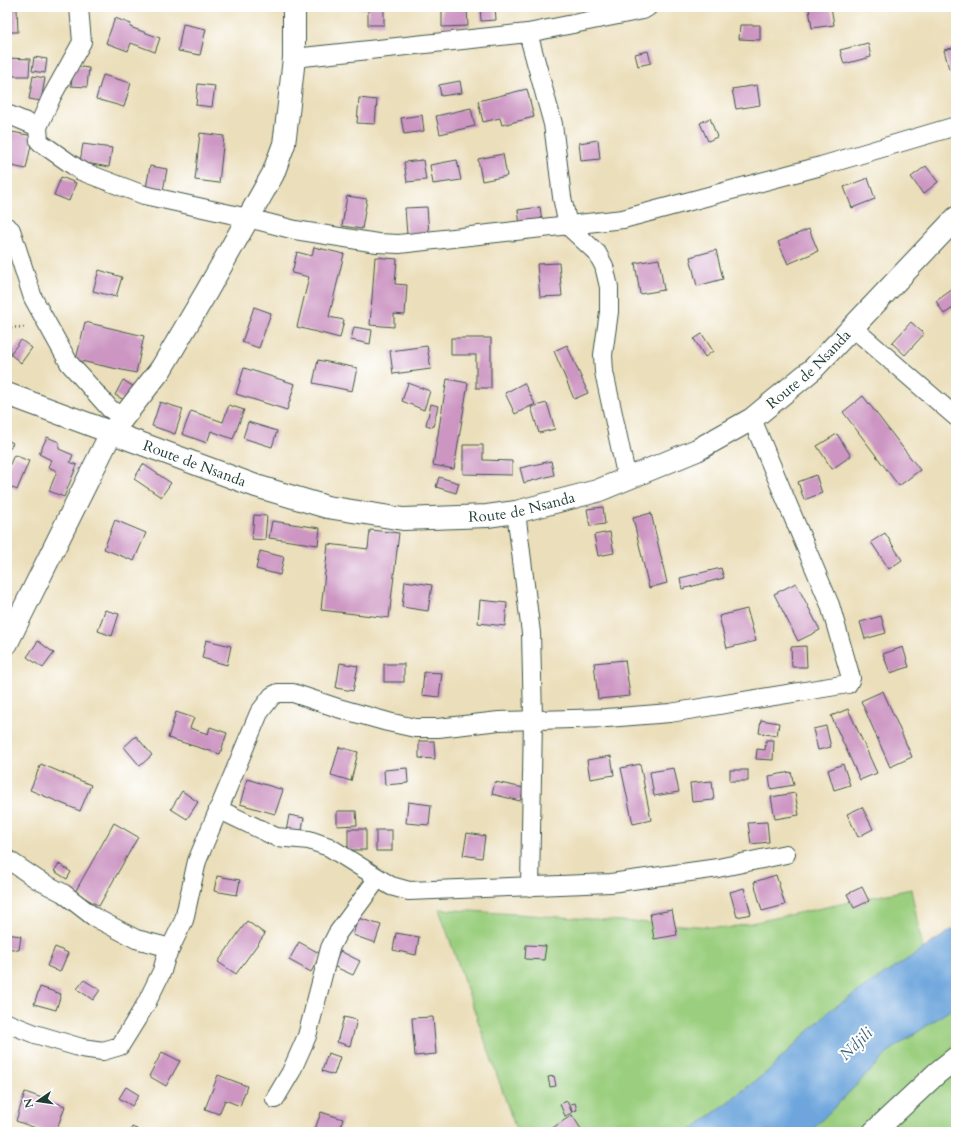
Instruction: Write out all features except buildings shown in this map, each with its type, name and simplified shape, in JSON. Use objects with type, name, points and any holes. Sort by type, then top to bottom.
[{"type":"street","points":[[7,643],[118,425],[161,369],[272,174],[284,144],[294,58],[294,7]]},
{"type":"street","points":[[294,58],[528,34],[636,11],[648,7]]},
{"type":"street","points":[[84,8],[82,42],[52,96],[38,127],[39,141],[81,171],[144,195],[295,230],[377,243],[398,244],[623,219],[821,166],[956,126]]},
{"type":"street","points":[[528,34],[553,124],[562,198],[568,226],[597,253],[604,266],[609,287],[609,312],[603,355],[604,372],[627,479]]},
{"type":"street","points":[[7,114],[38,127]]},
{"type":"street","name":"Route de Nsanda","points":[[7,394],[118,425],[256,486],[327,507],[403,519],[487,516],[516,512],[597,491],[697,450],[752,419],[813,369],[956,218]]},
{"type":"street","points":[[7,227],[11,230],[33,298],[69,362],[110,409],[118,425]]},
{"type":"street","points":[[852,327],[956,417]]},
{"type":"street","points":[[7,1023],[35,1034],[82,1048],[103,1051],[120,1046],[146,1004],[184,920],[197,861],[258,713],[264,703],[278,694],[293,693],[338,708],[415,728],[438,728],[499,721],[607,718],[670,713],[846,686],[851,681],[830,605],[752,419]]},
{"type":"street","points":[[516,512],[531,633],[534,719],[530,887]]},
{"type":"street","points":[[218,809],[276,837],[309,840],[329,847],[391,886],[409,891],[468,887],[530,887],[611,883],[718,868],[786,854]]},
{"type":"street","points":[[7,859],[38,880],[64,893],[94,917],[136,939],[171,948]]},
{"type":"street","points":[[275,1099],[291,1072],[307,1036],[330,948],[337,934],[378,878]]},
{"type":"street","points":[[874,1132],[937,1073],[956,1058]]},
{"type":"green space","points":[[911,889],[923,950],[829,1011],[767,1072],[689,1132],[518,1132],[439,909],[728,928]]},
{"type":"green space","points":[[956,1006],[956,1132],[810,1132],[891,1050]]},
{"type":"water","name":"Ndjili","points":[[956,927],[956,1006],[891,1050],[810,1132],[689,1132],[767,1072],[829,1011]]}]
